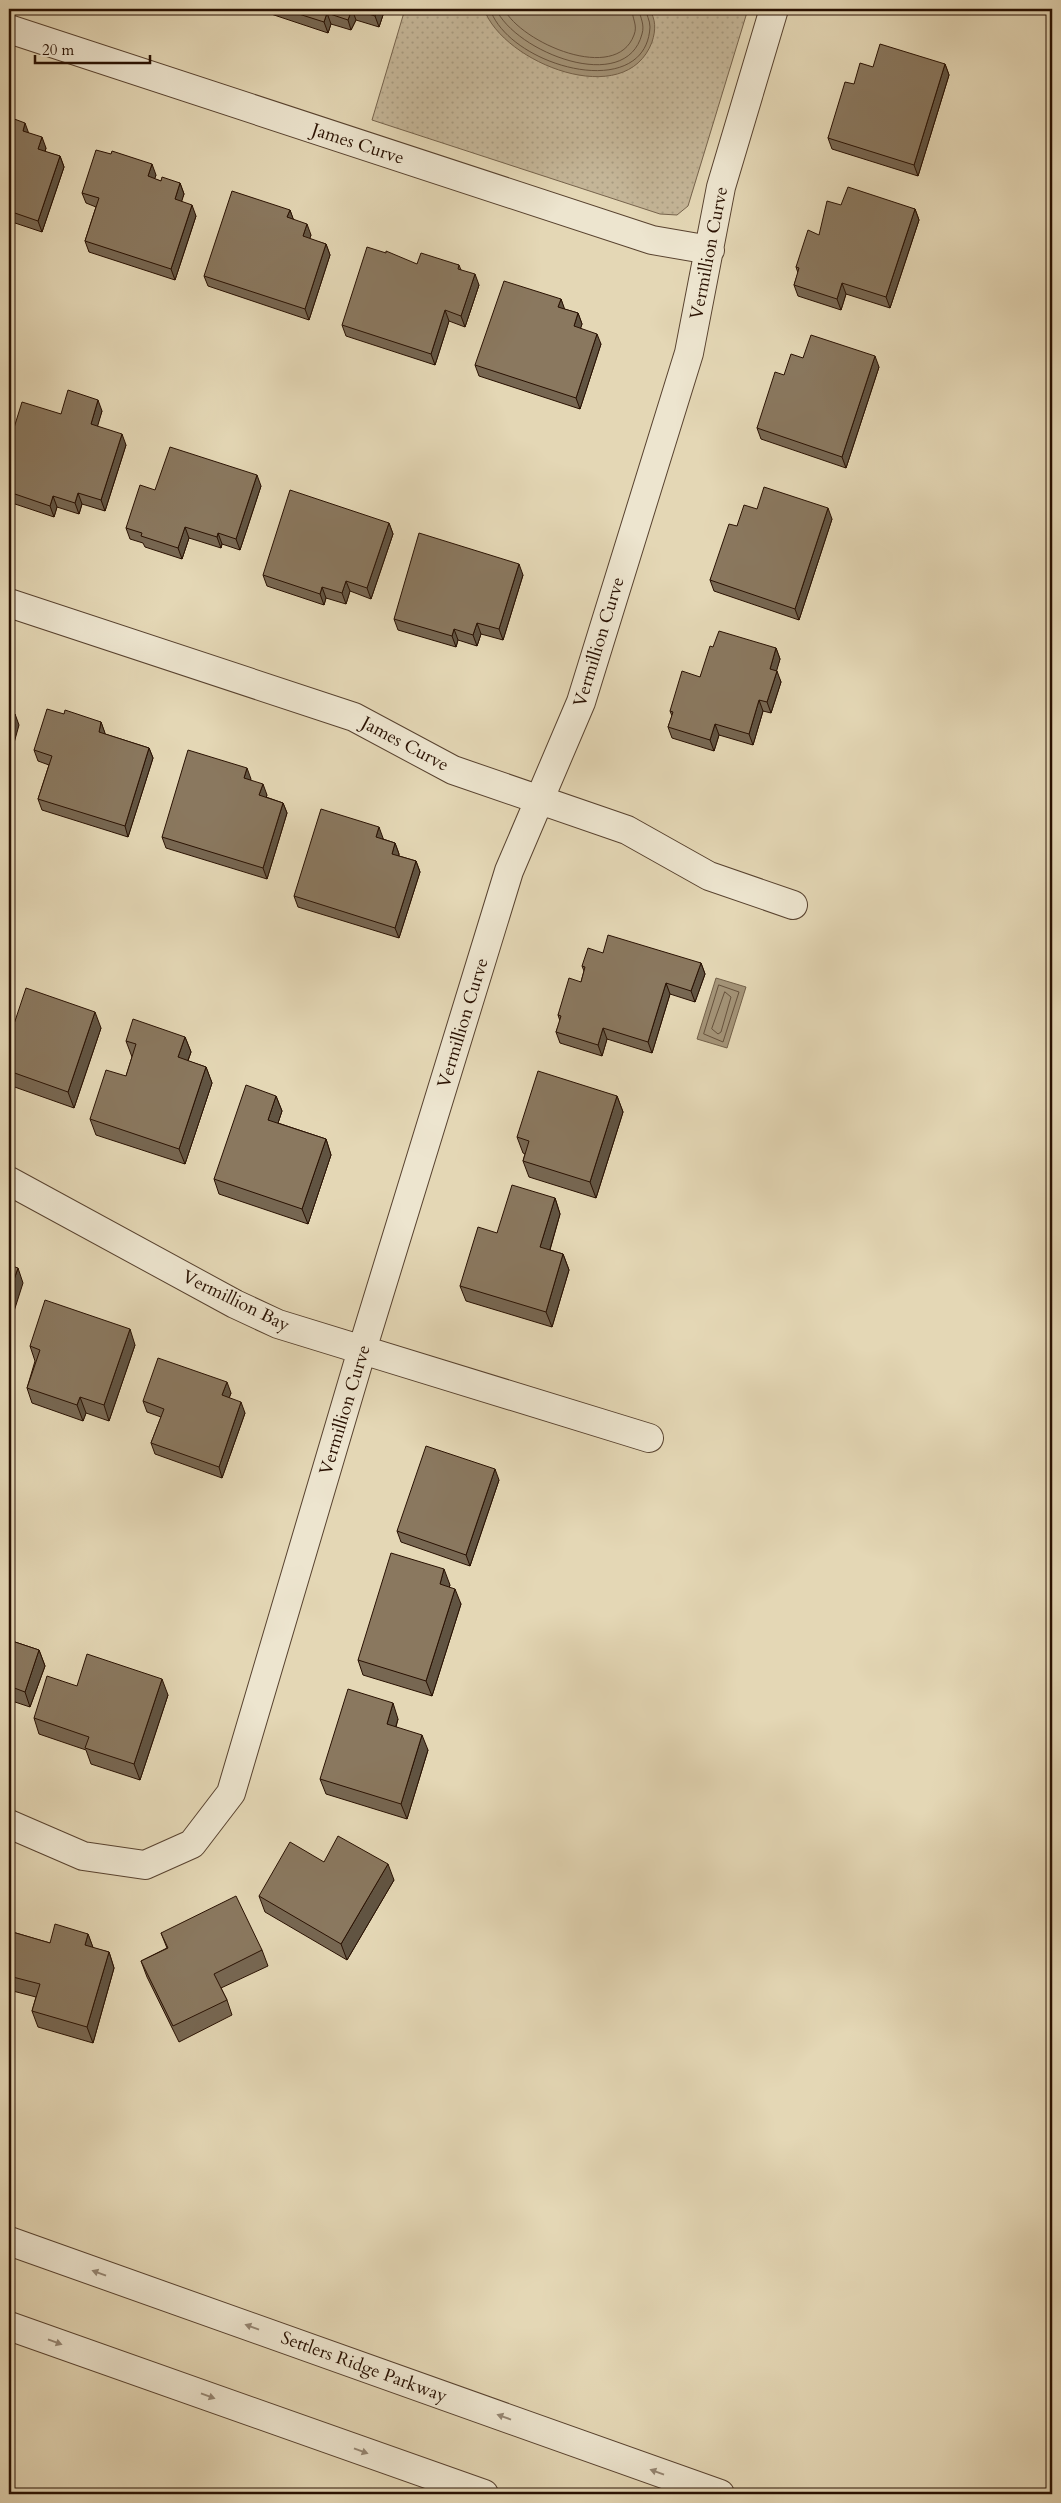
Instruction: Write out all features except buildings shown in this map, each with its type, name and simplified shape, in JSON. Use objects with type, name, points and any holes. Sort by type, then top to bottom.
[{"type":"street","name":"Vermillion Curve","points":[[9,1824],[83,1856],[144,1865],[192,1844],[231,1793],[362,1350],[509,871],[564,747],[581,702],[689,353],[722,181],[774,9]]},
{"type":"street","name":"James Curve","points":[[9,29],[647,238],[710,250]]},
{"type":"street","name":"James Curve","points":[[9,603],[354,717],[453,770],[627,830],[709,876],[794,905]]},
{"type":"street","name":"Vermillion Bay","points":[[9,1181],[269,1320],[649,1438]]},
{"type":"street","name":"Settlers Ridge Parkway","points":[[9,2240],[720,2494]]},
{"type":"street","points":[[9,2326],[484,2494]]},
{"type":"shaded area","points":[[405,9],[748,9],[688,206],[677,215],[660,214],[372,120]]},
{"type":"water","points":[[484,9],[649,9],[655,25],[652,42],[638,63],[617,74],[592,77],[565,72],[539,62],[515,47],[496,29]]},
{"type":"water","points":[[716,978],[746,987],[727,1048],[697,1039]]}]
